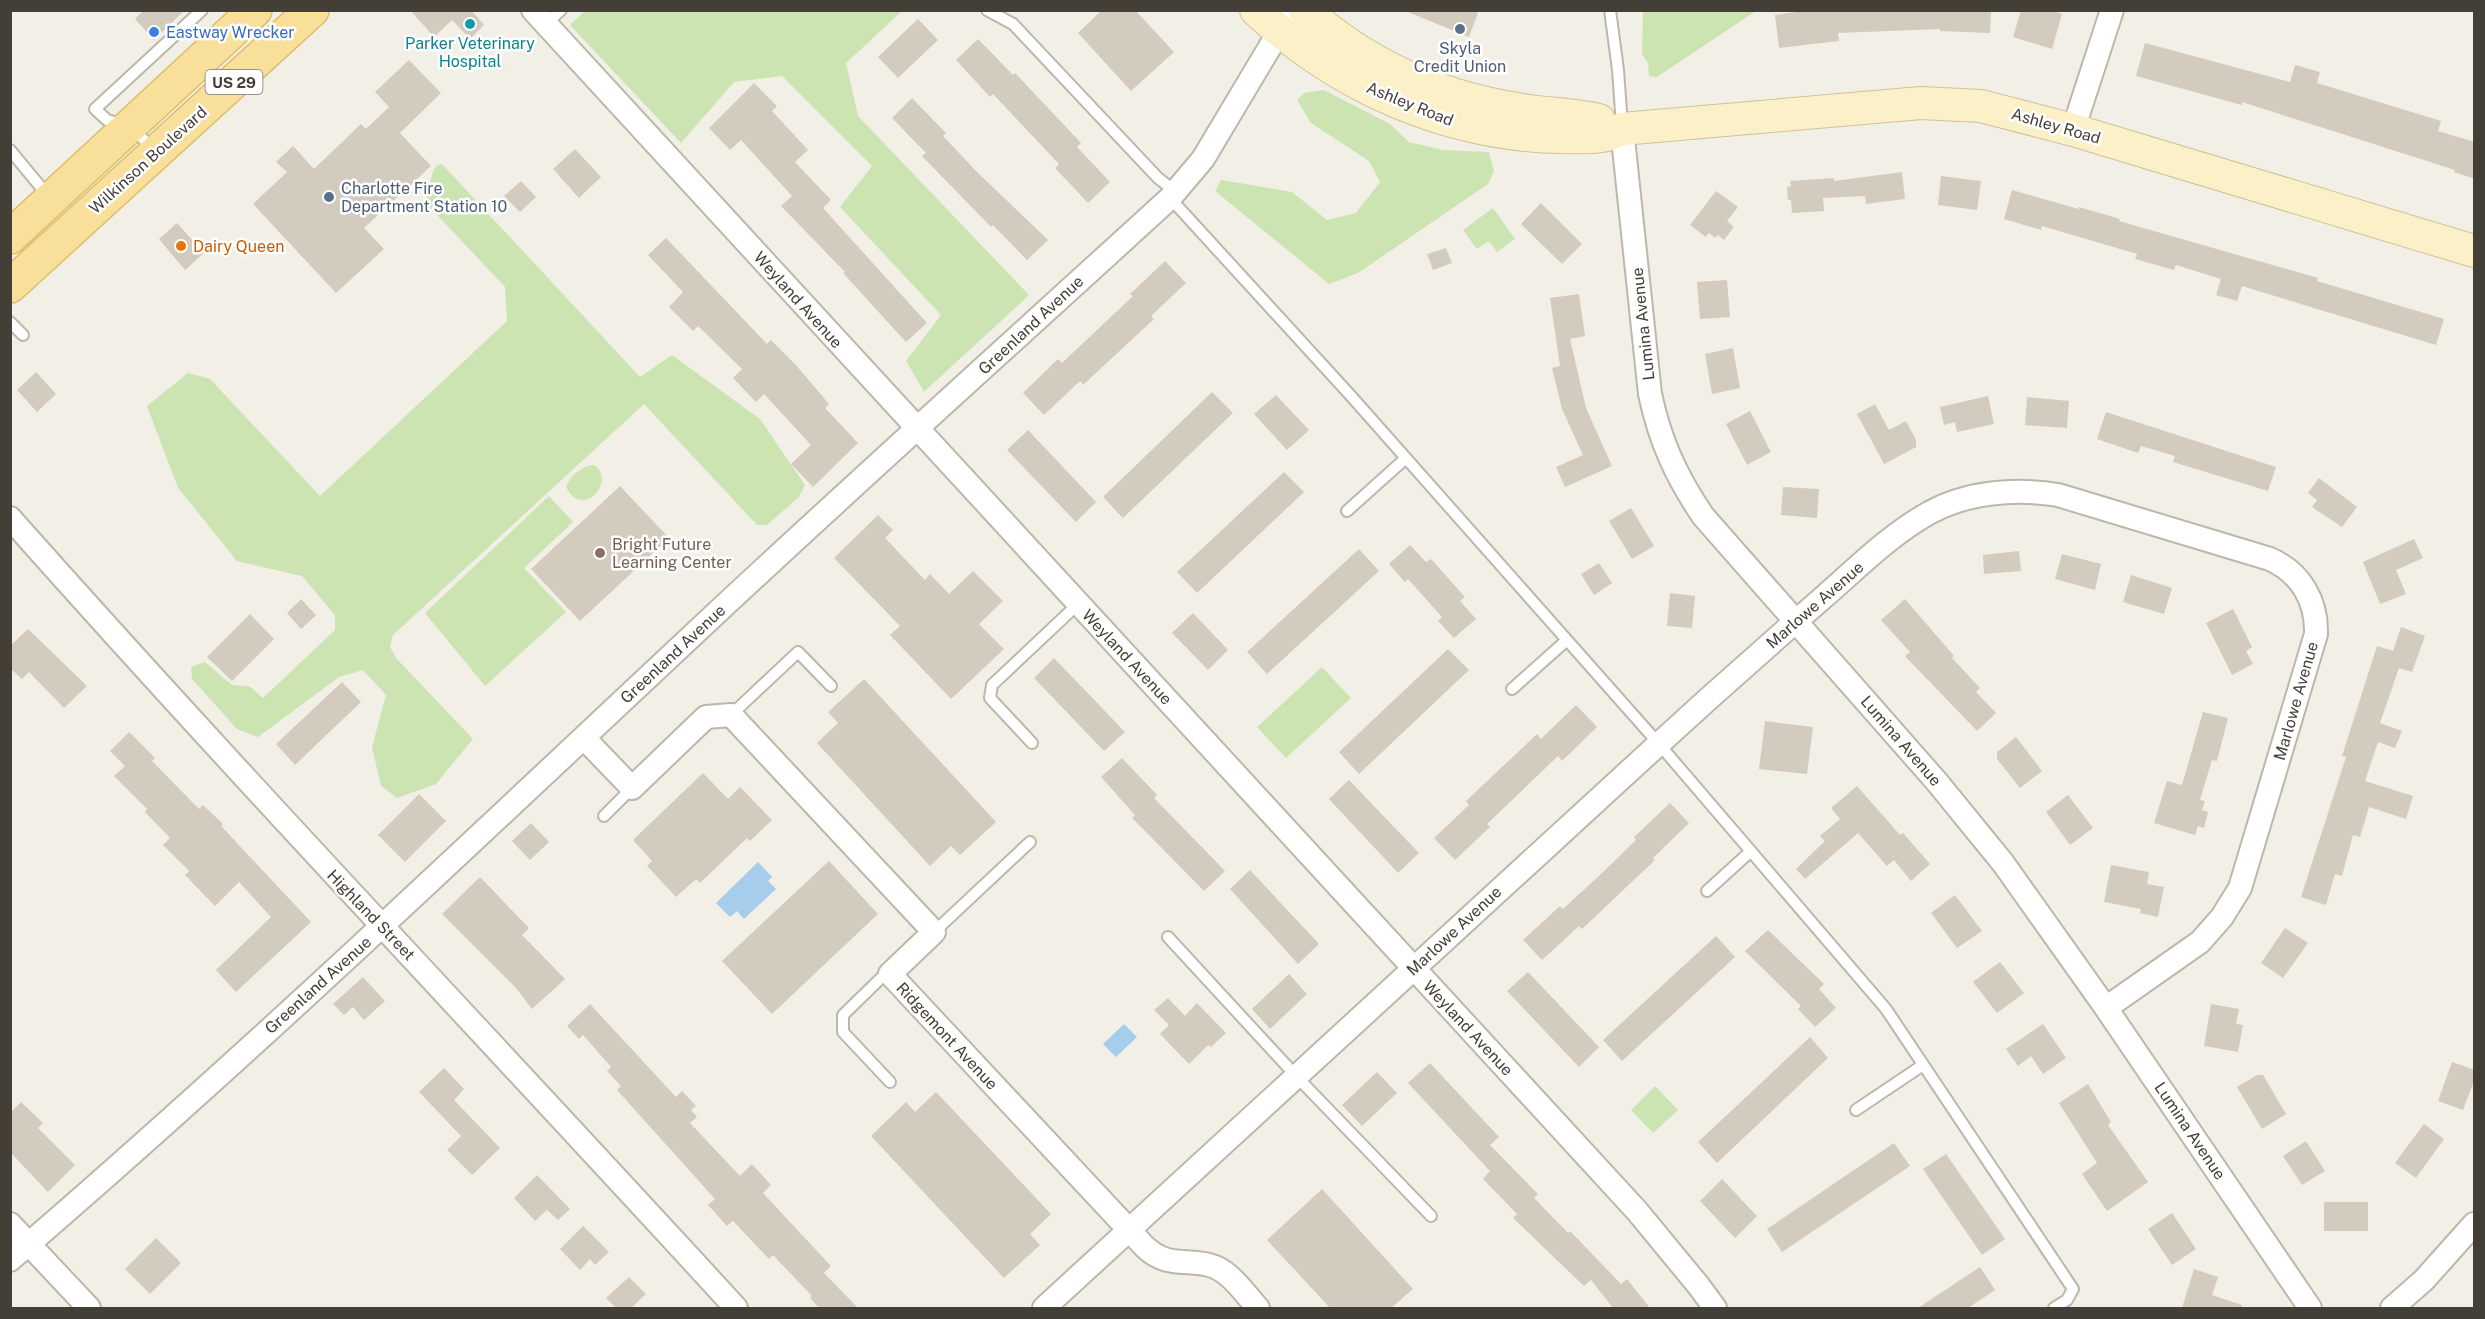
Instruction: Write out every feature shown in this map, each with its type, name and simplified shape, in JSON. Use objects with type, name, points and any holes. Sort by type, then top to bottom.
[{"type":"main road","name":"Wilkinson Boulevard","points":[[10,286],[157,152],[244,52],[255,10]]},
{"type":"main road","points":[[244,52],[302,10]]},
{"type":"main road","name":"Wilkinson Boulevard","points":[[10,237],[130,126],[312,10]]},
{"type":"street","name":"Ashley Road","points":[[1256,10],[1286,21],[1347,78],[1396,102],[1453,122],[1498,132],[1544,136],[1607,137],[1622,129],[1921,103],[1981,106],[2073,130],[2475,251]]},
{"type":"street","name":"Ashley Road","points":[[1305,10],[1332,33],[1368,58],[1430,88],[1477,102],[1596,119],[1622,129]]},
{"type":"street","points":[[2073,130],[2112,10]]},
{"type":"street","name":"Weyland Avenue","points":[[547,15],[917,430],[1637,1211],[1715,1308]]},
{"type":"street","name":"Greenland Avenue","points":[[10,1260],[382,926],[1173,195],[1203,159],[1286,21]]},
{"type":"street","name":"Lumina Avenue","points":[[1622,129],[1650,394],[1656,424],[1672,465],[1703,516],[1971,822],[2106,1008],[2310,1308]]},
{"type":"street","name":"Marlowe Avenue","points":[[1044,1308],[1795,621],[1904,528],[1933,511],[1967,498],[2003,492],[2040,492],[2058,495],[2270,558],[2281,564],[2298,579],[2311,599],[2316,634],[2240,888],[2222,917],[2200,942],[2106,1008]]},
{"type":"street","name":"Highland Street","points":[[17,530],[319,860],[736,1308]]},
{"type":"street","points":[[584,738],[632,788],[706,717],[731,715],[934,932]]},
{"type":"street","name":"Ridgemont Avenue","points":[[934,932],[890,974],[1152,1254],[1174,1262],[1214,1267],[1228,1276],[1258,1308]]},
{"type":"street","points":[[10,1224],[89,1308]]},
{"type":"street","points":[[2392,1308],[2424,1280],[2475,1224]]},
{"type":"lane","points":[[157,152],[130,126],[107,120],[95,109],[202,10]]},
{"type":"lane","points":[[987,10],[1013,24],[1158,178],[1659,744],[1886,1009],[2073,1289],[2067,1300],[2054,1308]]},
{"type":"lane","points":[[1610,10],[1618,70],[1622,129]]},
{"type":"lane","points":[[10,150],[51,199]]},
{"type":"lane","points":[[10,322],[23,335]]},
{"type":"lane","points":[[1347,511],[1406,458]]},
{"type":"lane","points":[[1032,743],[990,698],[992,685],[1078,604]]},
{"type":"lane","points":[[1512,688],[1567,640]]},
{"type":"lane","points":[[731,715],[798,652],[831,686]]},
{"type":"lane","points":[[604,816],[632,788]]},
{"type":"lane","points":[[934,932],[1030,842]]},
{"type":"lane","points":[[1707,891],[1751,851]]},
{"type":"lane","points":[[1168,937],[1297,1077],[1431,1216]]},
{"type":"lane","points":[[890,974],[881,978],[843,1015],[843,1032],[890,1082]]},
{"type":"lane","points":[[1856,1110],[1923,1065]]},
{"type":"green space","points":[[1643,10],[1756,11],[1657,77],[1649,76],[1648,63],[1642,54]]},
{"type":"green space","points":[[585,11],[902,11],[846,63],[858,116],[1029,295],[924,392],[906,361],[941,315],[840,207],[872,166],[782,76],[734,82],[681,143],[570,25]]},
{"type":"green space","points":[[1324,90],[1390,124],[1409,142],[1443,150],[1489,152],[1494,171],[1488,184],[1358,273],[1329,284],[1215,191],[1221,180],[1292,192],[1327,220],[1356,213],[1380,182],[1369,161],[1311,123],[1297,100],[1304,93]]},
{"type":"green space","points":[[442,164],[640,377],[672,355],[760,419],[805,485],[799,497],[767,525],[757,525],[644,404],[393,635],[390,647],[396,658],[473,739],[436,784],[397,798],[381,786],[372,747],[386,695],[363,670],[339,677],[258,737],[237,729],[192,679],[191,667],[205,662],[232,685],[249,686],[263,698],[335,630],[335,615],[302,576],[237,561],[178,488],[147,406],[188,373],[210,379],[320,496],[507,321],[505,287],[425,202],[433,171],[437,165]]},
{"type":"green space","points":[[1493,208],[1515,239],[1497,252],[1489,241],[1477,249],[1463,230]]},
{"type":"green space","points":[[594,465],[600,472],[602,480],[600,488],[588,499],[581,500],[573,496],[566,487],[570,479],[580,470]]},
{"type":"green space","points":[[549,496],[573,522],[524,568],[566,612],[485,686],[425,613]]},
{"type":"green space","points":[[1322,667],[1351,698],[1286,758],[1257,727]]},
{"type":"green space","points":[[1655,1086],[1678,1110],[1653,1133],[1631,1110]]},
{"type":"water","points":[[758,862],[772,877],[768,881],[776,889],[744,919],[737,911],[730,917],[716,903]]},
{"type":"water","points":[[1124,1024],[1137,1037],[1116,1057],[1103,1044]]},
{"type":"building","name":"Eastway Wrecker","points":[[144,10],[185,10],[154,40],[135,19]]},
{"type":"building","name":"Parker Veterinary Hospital","points":[[410,10],[471,10],[484,25],[470,39],[452,20],[434,37]]},
{"type":"building","points":[[1102,10],[1135,10],[1174,52],[1131,91],[1078,33]]},
{"type":"building","name":"Skyla Credit Union","points":[[1403,10],[1479,10],[1469,37]]},
{"type":"building","points":[[1811,10],[1991,10],[1990,33],[1940,31],[1940,29],[1838,33],[1839,41],[1779,48],[1775,15]]},
{"type":"building","points":[[2021,10],[2051,10],[2062,14],[2052,49],[2013,37]]},
{"type":"building","points":[[918,19],[938,40],[898,78],[878,57]]},
{"type":"building","points":[[978,39],[1013,75],[1015,73],[1081,143],[1077,147],[1110,182],[1088,203],[1055,168],[1059,164],[993,94],[990,97],[956,60]]},
{"type":"building","points":[[2145,43],[2290,82],[2295,65],[2320,72],[2317,83],[2441,121],[2438,131],[2475,142],[2475,179],[2454,172],[2455,170],[2242,102],[2242,105],[2136,76]]},
{"type":"building","name":"Charlotte Fire Department Station 10","points":[[409,60],[441,93],[400,133],[431,166],[364,228],[384,249],[336,293],[253,204],[287,172],[276,162],[293,146],[314,169],[361,124],[366,129],[389,107],[375,92]]},
{"type":"building","points":[[754,83],[777,106],[772,111],[808,150],[795,162],[831,200],[823,208],[927,323],[906,342],[843,273],[845,272],[781,206],[792,196],[741,140],[730,150],[709,128]]},
{"type":"building","points":[[912,98],[946,133],[943,136],[977,172],[1048,240],[1027,260],[993,225],[991,227],[922,156],[926,153],[892,118]]},
{"type":"building","points":[[575,149],[601,177],[579,198],[553,169]]},
{"type":"building","points":[[1902,172],[1905,199],[1866,204],[1865,196],[1823,198],[1824,211],[1792,213],[1787,187],[1791,186],[1790,181],[1834,178],[1834,181]]},
{"type":"building","points":[[1941,176],[1981,181],[1977,210],[1938,205]]},
{"type":"building","points":[[521,181],[536,197],[520,212],[504,196]]},
{"type":"building","points":[[2012,190],[2079,209],[2079,207],[2120,219],[2119,221],[2318,278],[2317,281],[2444,319],[2436,345],[2242,286],[2237,301],[2216,295],[2221,279],[2176,265],[2174,270],[2135,259],[2137,254],[2042,226],[2041,230],[2004,219]]},
{"type":"building","points":[[1716,191],[1738,207],[1727,221],[1734,227],[1724,240],[1718,235],[1715,238],[1709,233],[1706,237],[1690,225]]},
{"type":"building","points":[[1541,203],[1582,244],[1562,264],[1521,224]]},
{"type":"building","name":"Dairy Queen","points":[[177,223],[204,253],[185,270],[159,239]]},
{"type":"building","points":[[666,238],[767,344],[771,340],[795,364],[829,404],[825,408],[858,443],[813,487],[791,464],[811,445],[764,394],[756,402],[733,378],[742,369],[698,326],[693,331],[669,307],[683,292],[648,255]]},
{"type":"building","points":[[1446,248],[1452,263],[1433,270],[1427,254]]},
{"type":"building","points":[[1165,261],[1186,283],[1151,316],[1154,319],[1083,385],[1080,381],[1044,415],[1023,393],[1058,359],[1062,363],[1133,296],[1130,294]]},
{"type":"building","points":[[1727,280],[1730,317],[1700,319],[1697,282]]},
{"type":"building","points":[[1579,294],[1585,336],[1570,339],[1586,408],[1612,466],[1565,487],[1556,467],[1583,455],[1562,409],[1552,368],[1560,366],[1550,298]]},
{"type":"building","points":[[1733,348],[1740,388],[1712,394],[1705,354]]},
{"type":"building","points":[[36,372],[56,394],[37,412],[17,390]]},
{"type":"building","points":[[1212,392],[1233,413],[1123,518],[1103,497]]},
{"type":"building","points":[[1276,395],[1309,430],[1287,450],[1254,414]]},
{"type":"building","points":[[1988,396],[1994,424],[1957,432],[1955,422],[1944,425],[1940,407]]},
{"type":"building","points":[[2027,397],[2069,401],[2067,428],[2025,425]]},
{"type":"building","points":[[1875,404],[1889,430],[1906,421],[1916,440],[1916,447],[1884,464],[1857,414]]},
{"type":"building","points":[[1750,411],[1771,452],[1747,465],[1726,424]]},
{"type":"building","points":[[2106,412],[2276,467],[2268,491],[2173,462],[2175,456],[2141,446],[2138,453],[2097,439]]},
{"type":"building","points":[[1028,430],[1096,502],[1076,522],[1007,450]]},
{"type":"building","points":[[1284,472],[1304,492],[1197,593],[1177,572]]},
{"type":"building","points":[[2319,478],[2357,507],[2342,527],[2312,507],[2317,500],[2308,493]]},
{"type":"building","name":"Bright Future Learning Center","points":[[620,486],[669,538],[580,621],[531,569]]},
{"type":"building","points":[[1783,487],[1819,489],[1817,518],[1781,515]]},
{"type":"building","points":[[1631,508],[1654,546],[1632,559],[1609,521]]},
{"type":"building","points":[[878,515],[893,530],[885,538],[925,580],[930,574],[949,594],[973,571],[1003,601],[979,624],[1004,649],[951,699],[890,635],[900,626],[834,558]]},
{"type":"building","points":[[2414,539],[2423,558],[2396,570],[2406,594],[2380,604],[2363,562]]},
{"type":"building","points":[[1410,545],[1426,562],[1431,559],[1465,597],[1460,601],[1476,619],[1454,638],[1438,621],[1442,617],[1408,579],[1405,582],[1389,564]]},
{"type":"building","points":[[1359,549],[1379,571],[1267,674],[1247,652]]},
{"type":"building","points":[[2019,551],[2021,571],[1984,574],[1983,555]]},
{"type":"building","points":[[2062,554],[2101,564],[2095,590],[2055,579]]},
{"type":"building","points":[[1599,563],[1612,583],[1594,595],[1581,574]]},
{"type":"building","points":[[2131,575],[2172,588],[2164,614],[2123,602]]},
{"type":"building","points":[[1670,593],[1695,596],[1692,628],[1667,626]]},
{"type":"building","points":[[301,599],[316,615],[301,629],[287,613]]},
{"type":"building","points":[[1905,599],[1954,656],[1952,658],[1980,688],[1976,692],[1996,713],[1977,731],[1905,656],[1910,652],[1881,620]]},
{"type":"building","points":[[2233,609],[2252,647],[2246,651],[2253,664],[2232,675],[2206,623]]},
{"type":"building","points":[[1193,613],[1228,650],[1208,670],[1172,633]]},
{"type":"building","points":[[250,614],[274,639],[232,681],[207,657]]},
{"type":"building","points":[[2401,627],[2425,636],[2412,672],[2399,668],[2380,723],[2402,731],[2395,748],[2378,742],[2365,781],[2413,796],[2406,819],[2369,807],[2360,837],[2353,835],[2342,876],[2335,874],[2326,905],[2301,897],[2346,757],[2342,756],[2377,646],[2393,651]]},
{"type":"building","points":[[28,629],[87,686],[64,708],[29,672],[22,679],[10,668],[10,646]]},
{"type":"building","points":[[1448,649],[1469,670],[1359,774],[1339,752]]},
{"type":"building","points":[[1054,658],[1125,732],[1104,751],[1034,678]]},
{"type":"building","points":[[864,679],[996,822],[960,855],[951,846],[930,866],[817,743],[838,723],[828,712]]},
{"type":"building","points":[[342,682],[361,702],[295,765],[276,744]]},
{"type":"building","points":[[1576,705],[1597,727],[1562,761],[1558,756],[1487,824],[1490,827],[1455,860],[1434,838],[1469,805],[1466,801],[1537,734],[1541,739]]},
{"type":"building","points":[[2203,712],[2228,718],[2217,761],[2212,760],[2200,800],[2205,801],[2202,810],[2208,812],[2204,828],[2198,826],[2195,835],[2154,823],[2167,781],[2182,785]]},
{"type":"building","points":[[1765,721],[1813,727],[1807,774],[1759,769]]},
{"type":"building","points":[[129,732],[155,758],[152,761],[199,809],[203,805],[223,824],[221,826],[311,922],[236,992],[216,970],[271,917],[239,882],[215,906],[185,875],[189,871],[163,845],[170,838],[145,812],[147,809],[114,776],[125,766],[110,751]]},
{"type":"building","points":[[2016,737],[2042,771],[2020,788],[1997,759],[1997,752]]},
{"type":"building","points":[[1122,758],[1157,795],[1154,798],[1225,871],[1204,891],[1132,818],[1135,815],[1101,777]]},
{"type":"building","points":[[703,773],[728,799],[740,787],[772,820],[750,841],[747,838],[700,883],[696,879],[676,897],[647,866],[652,861],[633,840]]},
{"type":"building","points":[[1349,780],[1419,853],[1398,873],[1329,799]]},
{"type":"building","points":[[1857,786],[1900,835],[1903,833],[1930,864],[1911,881],[1894,860],[1887,866],[1858,833],[1805,879],[1796,869],[1825,841],[1820,836],[1840,819],[1831,808]]},
{"type":"building","points":[[419,794],[446,821],[405,862],[378,835]]},
{"type":"building","points":[[2068,795],[2093,828],[2070,845],[2046,812]]},
{"type":"building","points":[[1670,803],[1689,823],[1653,858],[1655,860],[1582,929],[1579,926],[1542,960],[1523,940],[1560,906],[1563,909],[1600,875],[1636,840],[1634,837]]},
{"type":"building","points":[[531,823],[549,842],[530,860],[512,841]]},
{"type":"building","points":[[829,861],[878,914],[772,1014],[722,961]]},
{"type":"building","points":[[2111,865],[2149,872],[2147,884],[2164,887],[2158,917],[2140,913],[2141,909],[2104,902]]},
{"type":"building","points":[[1250,870],[1319,944],[1298,964],[1230,889]]},
{"type":"building","points":[[480,877],[529,928],[522,935],[565,979],[532,1009],[516,988],[442,914]]},
{"type":"building","points":[[1955,895],[1982,931],[1957,948],[1931,913]]},
{"type":"building","points":[[2285,928],[2308,943],[2283,978],[2261,963]]},
{"type":"building","points":[[1768,930],[1824,984],[1819,989],[1836,1008],[1815,1027],[1798,1009],[1801,1006],[1745,951]]},
{"type":"building","points":[[1716,936],[1735,957],[1622,1061],[1603,1040]]},
{"type":"building","points":[[2000,962],[2024,993],[1997,1013],[1973,982]]},
{"type":"building","points":[[1528,972],[1599,1047],[1579,1067],[1507,991]]},
{"type":"building","points":[[1289,974],[1307,994],[1270,1029],[1252,1009]]},
{"type":"building","points":[[363,977],[385,1001],[364,1020],[353,1007],[344,1015],[333,1004]]},
{"type":"building","points":[[1168,998],[1185,1016],[1197,1003],[1226,1033],[1211,1047],[1208,1045],[1189,1064],[1160,1034],[1169,1025],[1154,1010]]},
{"type":"building","points":[[590,1004],[676,1097],[682,1091],[696,1106],[691,1110],[697,1117],[690,1123],[740,1176],[752,1164],[771,1185],[763,1193],[831,1266],[824,1273],[858,1308],[819,1308],[810,1298],[812,1296],[773,1255],[769,1259],[733,1221],[727,1226],[708,1205],[715,1199],[617,1090],[621,1086],[607,1071],[611,1067],[583,1035],[579,1039],[567,1026]]},
{"type":"building","points":[[2211,1004],[2239,1009],[2236,1024],[2243,1025],[2238,1052],[2204,1046]]},
{"type":"building","points":[[2043,1024],[2066,1058],[2043,1074],[2031,1056],[2018,1066],[2006,1049]]},
{"type":"building","points":[[1810,1037],[1828,1058],[1717,1163],[1698,1142]]},
{"type":"building","points":[[2452,1062],[2475,1070],[2475,1078],[2463,1110],[2438,1101]]},
{"type":"building","points":[[1430,1063],[1499,1137],[1490,1145],[1538,1194],[1534,1198],[1568,1233],[1570,1231],[1621,1284],[1627,1279],[1650,1308],[1613,1308],[1591,1280],[1584,1286],[1513,1218],[1517,1214],[1483,1179],[1490,1171],[1408,1083]]},
{"type":"building","points":[[444,1068],[464,1089],[454,1100],[500,1148],[472,1175],[447,1150],[461,1136],[419,1092]]},
{"type":"building","points":[[1377,1072],[1397,1093],[1362,1126],[1342,1105]]},
{"type":"building","points":[[2257,1075],[2263,1075],[2286,1114],[2262,1129],[2237,1087]]},
{"type":"building","points":[[2088,1084],[2111,1122],[2108,1125],[2148,1182],[2107,1211],[2082,1174],[2097,1163],[2059,1103]]},
{"type":"building","points":[[936,1092],[1051,1214],[1030,1234],[1040,1245],[1004,1278],[871,1136],[906,1102],[915,1112]]},
{"type":"building","points":[[21,1102],[43,1123],[38,1128],[75,1165],[48,1192],[10,1152],[10,1113]]},
{"type":"building","points":[[2424,1124],[2444,1139],[2416,1178],[2395,1163]]},
{"type":"building","points":[[2306,1141],[2325,1171],[2302,1185],[2283,1156]]},
{"type":"building","points":[[1894,1143],[1910,1166],[1782,1252],[1767,1229]]},
{"type":"building","points":[[1946,1154],[2005,1239],[1982,1255],[1923,1169]]},
{"type":"building","points":[[537,1175],[570,1209],[558,1220],[547,1210],[535,1221],[514,1198]]},
{"type":"building","points":[[1722,1179],[1757,1216],[1735,1238],[1700,1201]]},
{"type":"building","points":[[1322,1189],[1413,1289],[1391,1308],[1330,1308],[1267,1240]]},
{"type":"building","points":[[2324,1202],[2368,1202],[2368,1231],[2324,1231]]},
{"type":"building","points":[[2172,1213],[2196,1249],[2172,1265],[2148,1229]]},
{"type":"building","points":[[583,1226],[609,1252],[595,1265],[590,1259],[580,1270],[560,1249]]},
{"type":"building","points":[[156,1238],[181,1263],[150,1294],[125,1269]]},
{"type":"building","points":[[1980,1267],[1995,1290],[1968,1308],[1918,1308]]},
{"type":"building","points":[[2194,1269],[2218,1277],[2212,1295],[2242,1305],[2241,1308],[2182,1308]]},
{"type":"building","points":[[629,1277],[646,1294],[631,1308],[616,1308],[606,1298]]},
{"type":"place","name":"Parker Veterinary Hospital","points":[[470,24]]},
{"type":"place","name":"Skyla Credit Union","points":[[1460,29]]},
{"type":"place","name":"Eastway Wrecker","points":[[154,32]]},
{"type":"place","name":"Charlotte Fire Department Station 10","points":[[329,197]]},
{"type":"place","name":"Dairy Queen","points":[[181,246]]},
{"type":"place","name":"Bright Future Learning Center","points":[[600,553]]}]
